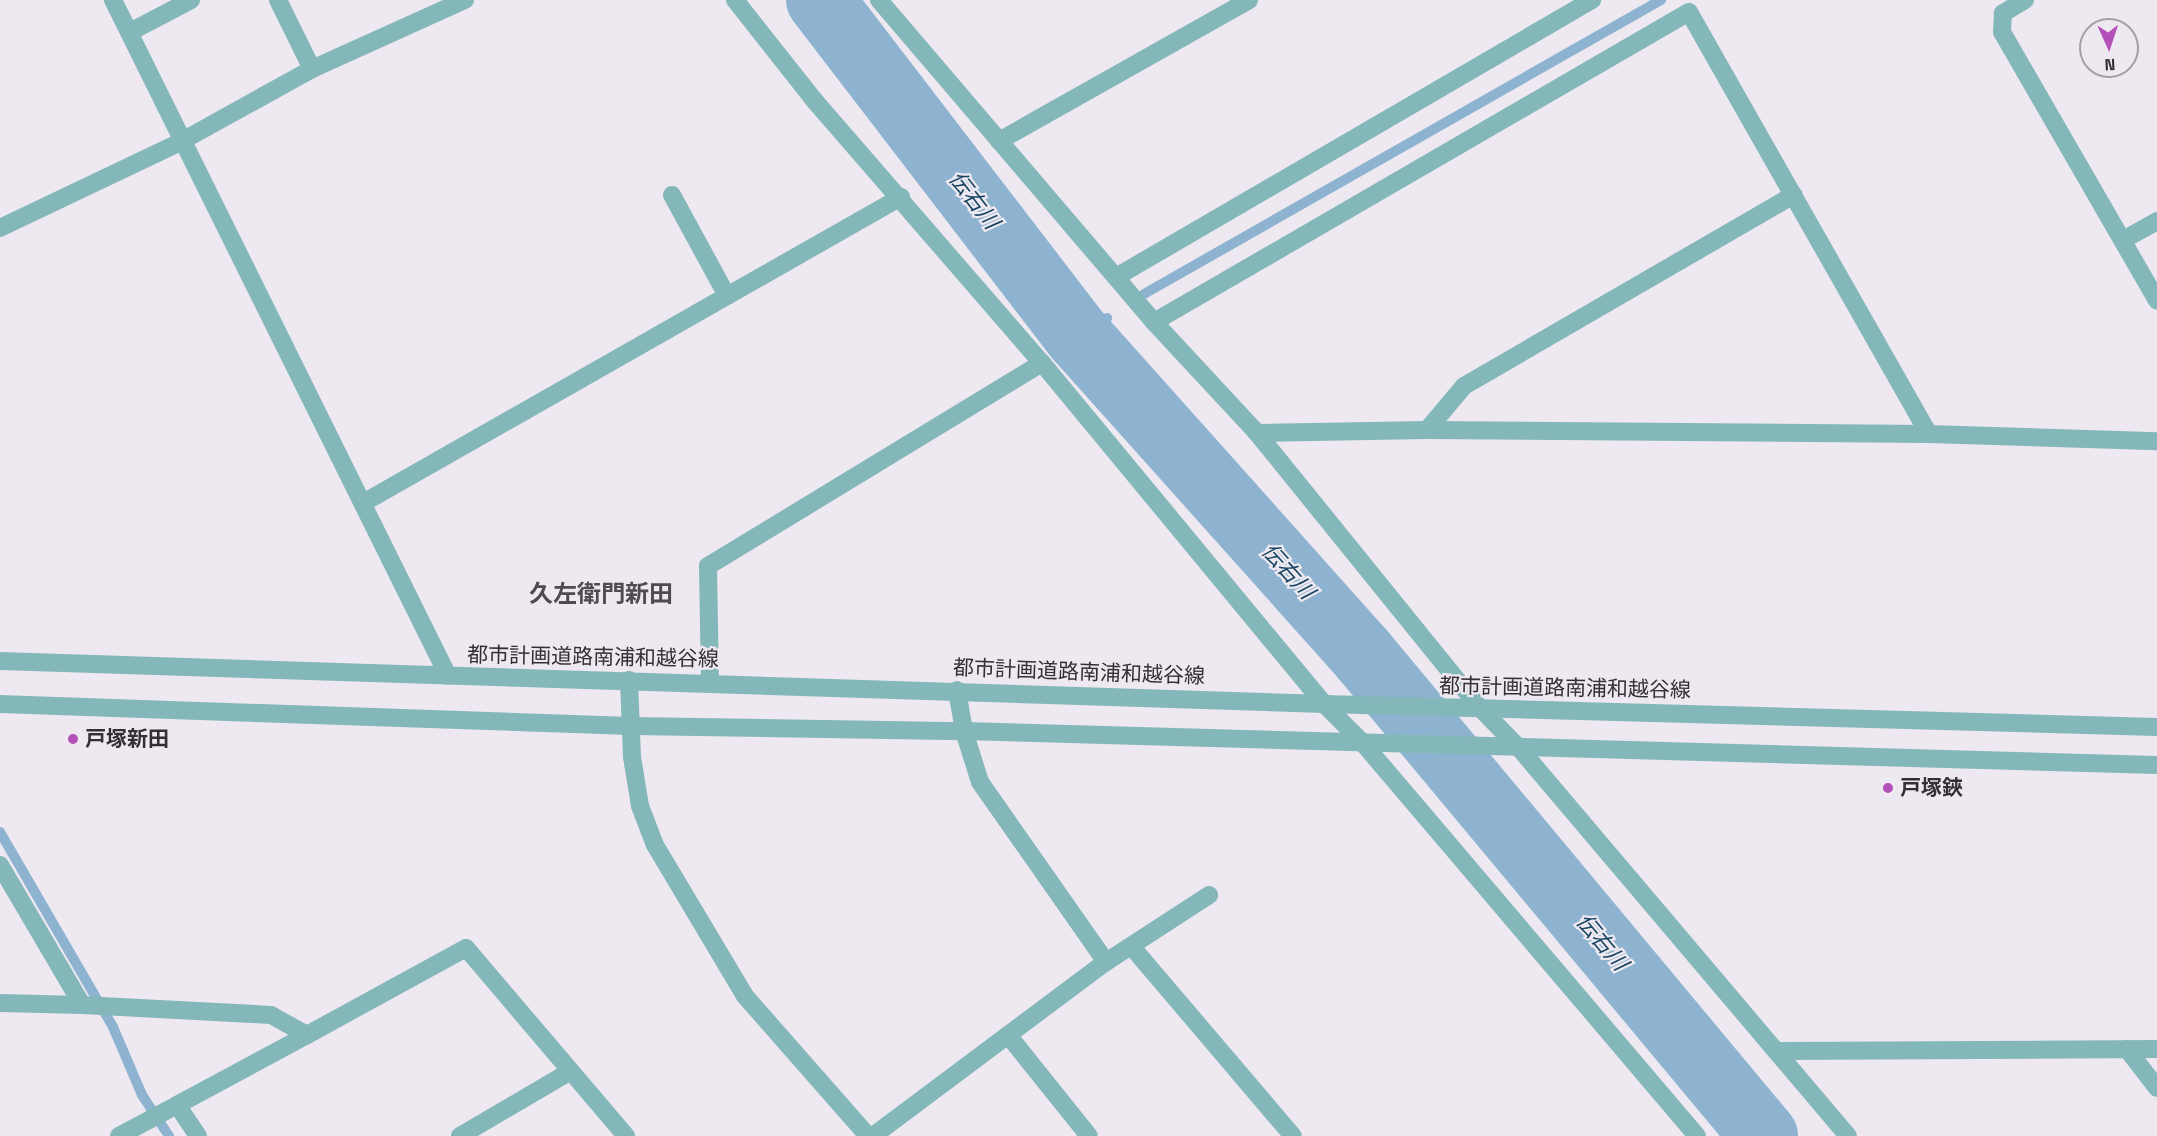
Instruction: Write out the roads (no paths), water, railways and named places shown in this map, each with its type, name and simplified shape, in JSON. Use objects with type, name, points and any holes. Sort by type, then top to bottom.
[{"type":"street","points":[[113,0],[448,676]]},
{"type":"street","points":[[130,32],[191,0]]},
{"type":"street","points":[[278,0],[312,69]]},
{"type":"street","points":[[0,228],[182,141],[312,69],[465,0]]},
{"type":"street","points":[[735,0],[814,99],[1042,363],[1324,704],[1362,742],[1697,1136]]},
{"type":"street","points":[[999,141],[1249,0]]},
{"type":"street","points":[[1116,277],[1592,0]]},
{"type":"street","points":[[2025,0],[2003,13],[2002,32],[2157,300]]},
{"type":"street","points":[[886,2],[999,141],[1116,277],[1257,433],[1479,707],[1520,750],[1848,1136]]},
{"type":"street","points":[[1155,322],[1689,12],[1929,434]]},
{"type":"street","points":[[672,195],[727,296]]},
{"type":"street","points":[[1427,430],[1464,386],[1794,195]]},
{"type":"street","points":[[363,503],[901,197]]},
{"type":"street","points":[[2123,240],[2157,221]]},
{"type":"street","points":[[710,682],[708,566],[1042,363]]},
{"type":"street","points":[[1257,433],[1427,430],[1929,434],[2157,441]]},
{"type":"street","name":"都市計画道路南浦和越谷線","points":[[0,661],[957,690],[1349,705],[2157,727]]},
{"type":"street","points":[[629,680],[631,726],[640,806],[655,845],[745,996],[867,1136]]},
{"type":"street","points":[[957,690],[964,731],[980,782],[1106,962]]},
{"type":"street","points":[[0,704],[631,726],[964,731],[1362,742],[1520,750],[2157,765]]},
{"type":"street","points":[[0,865],[82,1005]]},
{"type":"street","points":[[873,1136],[1106,962],[1209,895]]},
{"type":"street","points":[[1132,947],[1293,1136]]},
{"type":"street","points":[[118,1136],[466,948],[626,1136]]},
{"type":"street","points":[[0,1003],[271,1015],[307,1035]]},
{"type":"street","points":[[1008,1035],[1089,1136]]},
{"type":"street","points":[[2127,1049],[2157,1088]]},
{"type":"street","points":[[1776,1051],[2157,1049]]},
{"type":"street","points":[[460,1136],[569,1071]]},
{"type":"street","points":[[177,1105],[198,1136]]},
{"type":"waterway","name":"伝右川","points":[[820,0],[1079,337],[1364,656],[1764,1136]]},
{"type":"waterway","points":[[1144,294],[1661,0]]},
{"type":"waterway","points":[[1079,337],[1107,318]]},
{"type":"waterway","points":[[0,832],[113,1027],[142,1095],[169,1136]]},
{"type":"place","name":"戸塚新田","points":[[73,739]]},
{"type":"place","name":"戸塚鋏","points":[[1888,788]]},
{"type":"district","name":"久左衛門新田","points":[[601,594]]}]
